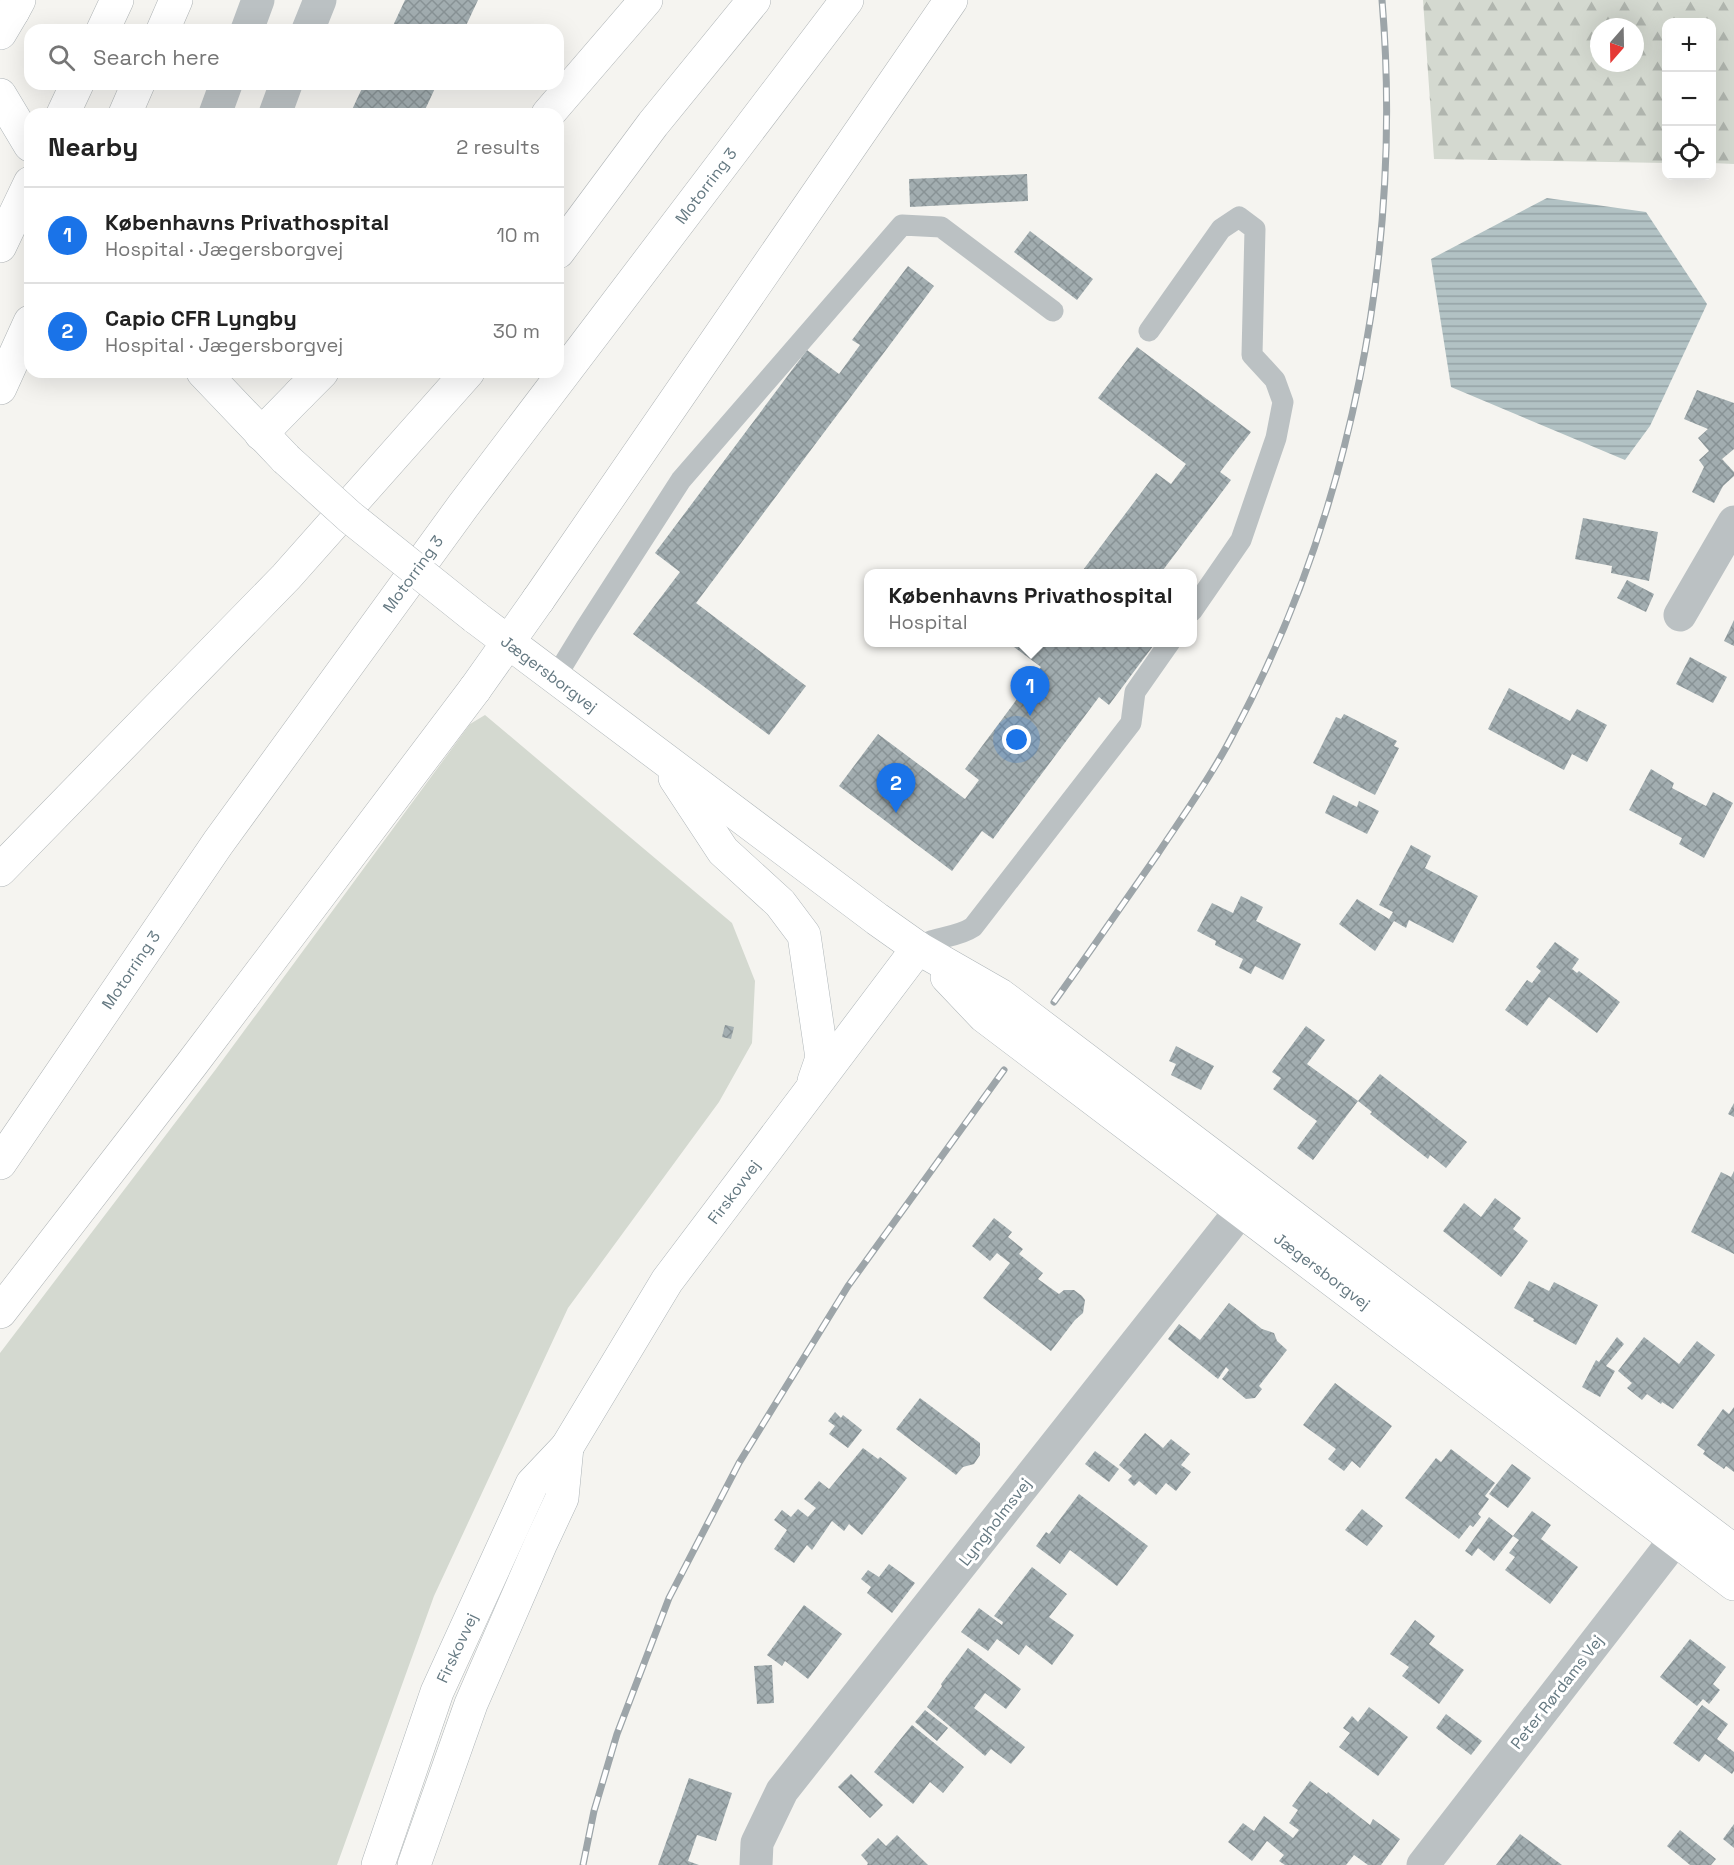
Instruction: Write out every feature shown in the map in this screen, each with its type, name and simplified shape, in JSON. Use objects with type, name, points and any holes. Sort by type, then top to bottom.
[{"type":"main road","points":[[106,24],[117,0]]},
{"type":"main road","points":[[166,24],[176,0]]},
{"type":"main road","points":[[553,108],[646,0]]},
{"type":"main road","points":[[564,244],[652,124],[754,0]]},
{"type":"main road","name":"Motorring 3","points":[[564,372],[847,0]]},
{"type":"main road","points":[[0,1312],[475,689],[951,0]]},
{"type":"main road","points":[[66,108],[74,90]]},
{"type":"main road","points":[[128,108],[135,90]]},
{"type":"main road","points":[[3,100],[24,135]]},
{"type":"main road","points":[[0,246],[24,196]]},
{"type":"main road","points":[[0,388],[24,335]]},
{"type":"main road","name":"Jægersborgvej","points":[[209,378],[286,459],[350,517],[475,618],[918,948],[1000,995],[1249,1200],[1684,1530],[1734,1584]]},
{"type":"main road","points":[[0,870],[286,577],[463,378]]},
{"type":"main road","name":"Motorring 3","points":[[0,1162],[218,843],[462,506],[559,378]]},
{"type":"main road","points":[[261,434],[311,383]]},
{"type":"main road","points":[[662,759],[723,851],[780,903],[804,934],[822,1058],[812,1087]]},
{"type":"main road","name":"Firskovvej","points":[[378,1865],[437,1692],[532,1484],[567,1447],[667,1281],[918,948]]},
{"type":"main road","name":"Firskovvej","points":[[414,1865],[471,1704],[562,1498],[567,1447]]},
{"type":"main road","name":"Jægersborgvej","points":[[1684,1530],[1734,1551]]},
{"type":"street","points":[[248,24],[258,0]]},
{"type":"street","points":[[310,24],[320,0]]},
{"type":"street","points":[[217,108],[224,90]]},
{"type":"street","points":[[277,108],[284,90]]},
{"type":"street","points":[[1680,615],[1734,522]]},
{"type":"street","name":"Lyngholmsvej","points":[[756,1865],[757,1843],[782,1791],[1249,1200]]},
{"type":"street","name":"Peter Rørdams Vej","points":[[1423,1865],[1684,1530]]},
{"type":"lane","points":[[1149,330],[1221,230],[1239,217],[1255,229],[1252,356],[1275,380],[1283,402],[1276,438],[1241,540],[1197,604]]},
{"type":"lane","points":[[555,678],[681,480],[902,225],[941,227],[1053,311]]},
{"type":"lane","points":[[918,948],[928,941],[963,934],[973,927],[1131,723],[1135,692],[1166,647]]},
{"type":"green space","points":[[1423,0],[1734,0],[1734,164],[1716,163],[1716,18],[1662,18],[1662,163],[1434,159]]},
{"type":"green space","points":[[485,715],[732,923],[755,981],[752,1043],[719,1102],[568,1308],[434,1596],[337,1865],[0,1865],[0,1353],[216,1069],[470,724]]},
{"type":"shaded area","points":[[1547,198],[1646,212],[1707,304],[1650,426],[1625,460],[1451,387],[1431,259]]},
{"type":"building","points":[[405,0],[478,0],[467,24],[394,24]]},
{"type":"building","points":[[361,90],[434,90],[426,108],[353,108]]},
{"type":"building","points":[[1027,174],[1028,201],[910,207],[909,179]]},
{"type":"building","points":[[1030,231],[1093,279],[1077,300],[1014,252]]},
{"type":"building","points":[[908,266],[934,286],[696,603],[806,686],[769,735],[633,634],[680,572],[655,553],[807,350],[839,374],[860,345],[852,340]]},
{"type":"building","points":[[1137,347],[1251,432],[1220,472],[1231,480],[1164,569],[1084,569],[1156,473],[1171,484],[1186,464],[1098,398]]},
{"type":"building","points":[[1697,390],[1734,403],[1734,449],[1722,459],[1734,472],[1734,476],[1723,486],[1714,503],[1692,492],[1704,467],[1699,460],[1709,451],[1698,438],[1708,429],[1684,419]]},
{"type":"building","points":[[1583,518],[1658,532],[1649,581],[1611,573],[1612,566],[1575,559]]},
{"type":"building","points":[[1627,580],[1654,594],[1646,612],[1617,598]]},
{"type":"building","points":[[1734,620],[1734,646],[1724,641]]},
{"type":"building","points":[[1014,647],[1152,647],[1109,705],[1099,697],[993,839],[982,831],[952,871],[839,786],[878,734],[965,799],[979,780],[965,769],[1041,667]]},
{"type":"building","points":[[1690,657],[1727,677],[1713,703],[1676,684]]},
{"type":"building","points":[[1509,688],[1570,721],[1577,709],[1607,725],[1587,762],[1572,754],[1564,770],[1488,729]]},
{"type":"building","points":[[1344,714],[1397,741],[1394,746],[1399,748],[1375,795],[1313,763],[1336,717],[1341,719]]},
{"type":"building","points":[[1651,769],[1674,783],[1672,788],[1706,806],[1713,792],[1733,803],[1704,858],[1679,844],[1682,838],[1629,810]]},
{"type":"building","points":[[1333,795],[1357,807],[1359,801],[1379,811],[1367,834],[1325,813]]},
{"type":"building","points":[[1411,845],[1431,856],[1425,868],[1478,896],[1453,943],[1409,920],[1406,928],[1394,921],[1375,951],[1339,924],[1357,899],[1389,919],[1393,912],[1379,905]]},
{"type":"building","points":[[1241,896],[1263,907],[1256,921],[1301,944],[1283,980],[1255,966],[1251,974],[1239,968],[1243,959],[1215,945],[1216,941],[1197,931],[1212,903],[1233,913]]},
{"type":"building","points":[[1555,942],[1579,959],[1572,969],[1577,973],[1579,971],[1620,1002],[1597,1033],[1549,997],[1527,1026],[1505,1010],[1527,980],[1532,983],[1541,971],[1536,967]]},
{"type":"building","points":[[725,1025],[734,1027],[731,1039],[722,1037]]},
{"type":"building","points":[[1306,1026],[1325,1040],[1307,1064],[1358,1101],[1313,1160],[1297,1148],[1317,1121],[1273,1089],[1281,1078],[1272,1072]]},
{"type":"building","points":[[1176,1046],[1214,1066],[1201,1090],[1171,1075],[1176,1064],[1169,1061]]},
{"type":"building","points":[[1380,1074],[1467,1142],[1446,1168],[1430,1155],[1428,1159],[1370,1114],[1372,1112],[1358,1101]]},
{"type":"building","points":[[1734,1103],[1734,1117],[1728,1114]]},
{"type":"building","points":[[1734,1171],[1734,1254],[1691,1232],[1721,1172],[1731,1177]]},
{"type":"building","points":[[1495,1198],[1521,1218],[1513,1229],[1528,1241],[1501,1277],[1443,1231],[1464,1203],[1481,1217]]},
{"type":"building","points":[[994,1218],[1012,1232],[1008,1237],[1023,1249],[1019,1254],[1043,1273],[1038,1279],[1059,1294],[1064,1290],[1074,1290],[1085,1300],[1083,1313],[1051,1351],[983,1298],[1010,1263],[997,1253],[990,1261],[972,1246]]},
{"type":"building","points":[[1529,1281],[1549,1291],[1554,1282],[1598,1305],[1576,1345],[1514,1308]]},
{"type":"building","points":[[1229,1303],[1262,1329],[1274,1333],[1277,1341],[1287,1350],[1259,1386],[1262,1389],[1255,1398],[1246,1399],[1222,1379],[1229,1370],[1226,1367],[1218,1379],[1168,1339],[1179,1324],[1200,1340]]},
{"type":"building","points":[[1617,1337],[1624,1344],[1606,1366],[1615,1371],[1600,1397],[1582,1387],[1596,1360],[1599,1362]]},
{"type":"building","points":[[1644,1337],[1679,1364],[1697,1341],[1715,1355],[1673,1409],[1647,1394],[1642,1400],[1627,1388],[1632,1383],[1618,1371]]},
{"type":"building","points":[[1335,1383],[1392,1426],[1360,1468],[1352,1461],[1344,1471],[1328,1459],[1336,1449],[1303,1425]]},
{"type":"building","points":[[920,1398],[980,1443],[980,1455],[974,1464],[963,1467],[956,1475],[896,1429]]},
{"type":"building","points":[[1734,1407],[1734,1472],[1726,1466],[1724,1469],[1703,1454],[1705,1451],[1697,1445],[1723,1409],[1729,1414]]},
{"type":"building","points":[[835,1412],[841,1418],[843,1415],[862,1430],[848,1448],[829,1434],[835,1426],[828,1421]]},
{"type":"building","points":[[1145,1433],[1163,1448],[1171,1439],[1190,1454],[1181,1465],[1191,1472],[1176,1491],[1166,1483],[1156,1495],[1139,1481],[1134,1486],[1128,1480],[1132,1476],[1119,1465]]},
{"type":"building","points":[[863,1448],[878,1459],[880,1457],[907,1478],[862,1535],[849,1524],[844,1531],[832,1521],[812,1550],[807,1545],[794,1563],[774,1549],[787,1530],[774,1520],[782,1510],[791,1517],[798,1509],[808,1517],[816,1508],[804,1499],[819,1481],[829,1489]]},
{"type":"building","points":[[1451,1449],[1495,1483],[1485,1496],[1489,1499],[1478,1514],[1481,1517],[1473,1527],[1470,1525],[1459,1539],[1405,1498],[1436,1458],[1441,1462]]},
{"type":"building","points":[[1095,1451],[1119,1469],[1109,1482],[1085,1464]]},
{"type":"building","points":[[1512,1464],[1531,1478],[1508,1508],[1489,1494]]},
{"type":"building","points":[[1079,1494],[1148,1546],[1117,1586],[1070,1550],[1060,1564],[1036,1546],[1046,1532],[1049,1534]]},
{"type":"building","points":[[1362,1509],[1383,1526],[1367,1546],[1345,1530]]},
{"type":"building","points":[[1532,1511],[1551,1525],[1541,1539],[1578,1567],[1550,1604],[1505,1570],[1515,1557],[1509,1553],[1519,1540],[1513,1536]]},
{"type":"building","points":[[1489,1517],[1513,1536],[1494,1561],[1478,1548],[1472,1556],[1465,1551]]},
{"type":"building","points":[[889,1564],[915,1583],[892,1613],[867,1593],[871,1587],[861,1579],[868,1570],[879,1577]]},
{"type":"building","points":[[1032,1567],[1067,1594],[1049,1617],[1074,1635],[1052,1665],[1026,1645],[1019,1655],[997,1639],[988,1651],[961,1632],[979,1608],[1002,1625],[1003,1622],[994,1616]]},
{"type":"building","points":[[804,1605],[842,1634],[808,1679],[785,1661],[782,1666],[767,1655]]},
{"type":"building","points":[[1415,1620],[1435,1636],[1429,1644],[1464,1670],[1439,1704],[1402,1676],[1409,1667],[1390,1654]]},
{"type":"building","points":[[1690,1639],[1726,1667],[1713,1684],[1720,1690],[1709,1704],[1703,1699],[1697,1706],[1660,1677]]},
{"type":"building","points":[[968,1648],[1021,1689],[1006,1709],[985,1693],[974,1708],[1025,1747],[1011,1764],[991,1749],[985,1756],[927,1707]]},
{"type":"building","points":[[772,1665],[774,1703],[757,1704],[754,1666]]},
{"type":"building","points":[[1702,1705],[1728,1724],[1717,1739],[1734,1752],[1732,1774],[1705,1754],[1699,1762],[1673,1743]]},
{"type":"building","points":[[1369,1707],[1408,1737],[1378,1776],[1339,1747],[1350,1733],[1343,1728],[1352,1716],[1358,1722]]},
{"type":"building","points":[[925,1710],[948,1728],[937,1741],[915,1722]]},
{"type":"building","points":[[1446,1714],[1482,1741],[1471,1755],[1436,1728]]},
{"type":"building","points":[[912,1725],[964,1767],[943,1793],[930,1782],[913,1804],[874,1772]]},
{"type":"building","points":[[851,1774],[883,1805],[870,1818],[838,1787]]},
{"type":"building","points":[[689,1778],[732,1793],[716,1841],[697,1835],[688,1861],[699,1865],[658,1865]]},
{"type":"building","points":[[1310,1781],[1370,1825],[1373,1819],[1400,1839],[1381,1865],[1368,1865],[1354,1855],[1346,1865],[1285,1865],[1279,1861],[1284,1855],[1267,1841],[1252,1861],[1228,1842],[1243,1823],[1254,1831],[1264,1816],[1293,1838],[1299,1830],[1289,1823],[1298,1810],[1292,1806]]},
{"type":"building","points":[[1734,1824],[1734,1848],[1723,1839]]},
{"type":"building","points":[[1680,1830],[1716,1859],[1711,1865],[1690,1865],[1667,1846]]},
{"type":"building","points":[[1520,1834],[1562,1865],[1496,1865]]},
{"type":"building","points":[[897,1835],[928,1865],[867,1865],[868,1863],[861,1855],[878,1838],[886,1846]]},
{"type":"railway","points":[[1054,1002],[1157,855],[1222,755],[1272,655],[1308,566],[1337,474],[1359,381],[1375,286],[1384,190],[1386,95],[1382,0]]},
{"type":"railway","points":[[583,1865],[594,1811],[617,1734],[669,1598],[739,1463],[848,1286],[1004,1070]]},
{"type":"place","name":"Københavns Privathospital","points":[[1030,716]]},
{"type":"place","name":"Capio CFR Lyngby","points":[[896,813]]}]
